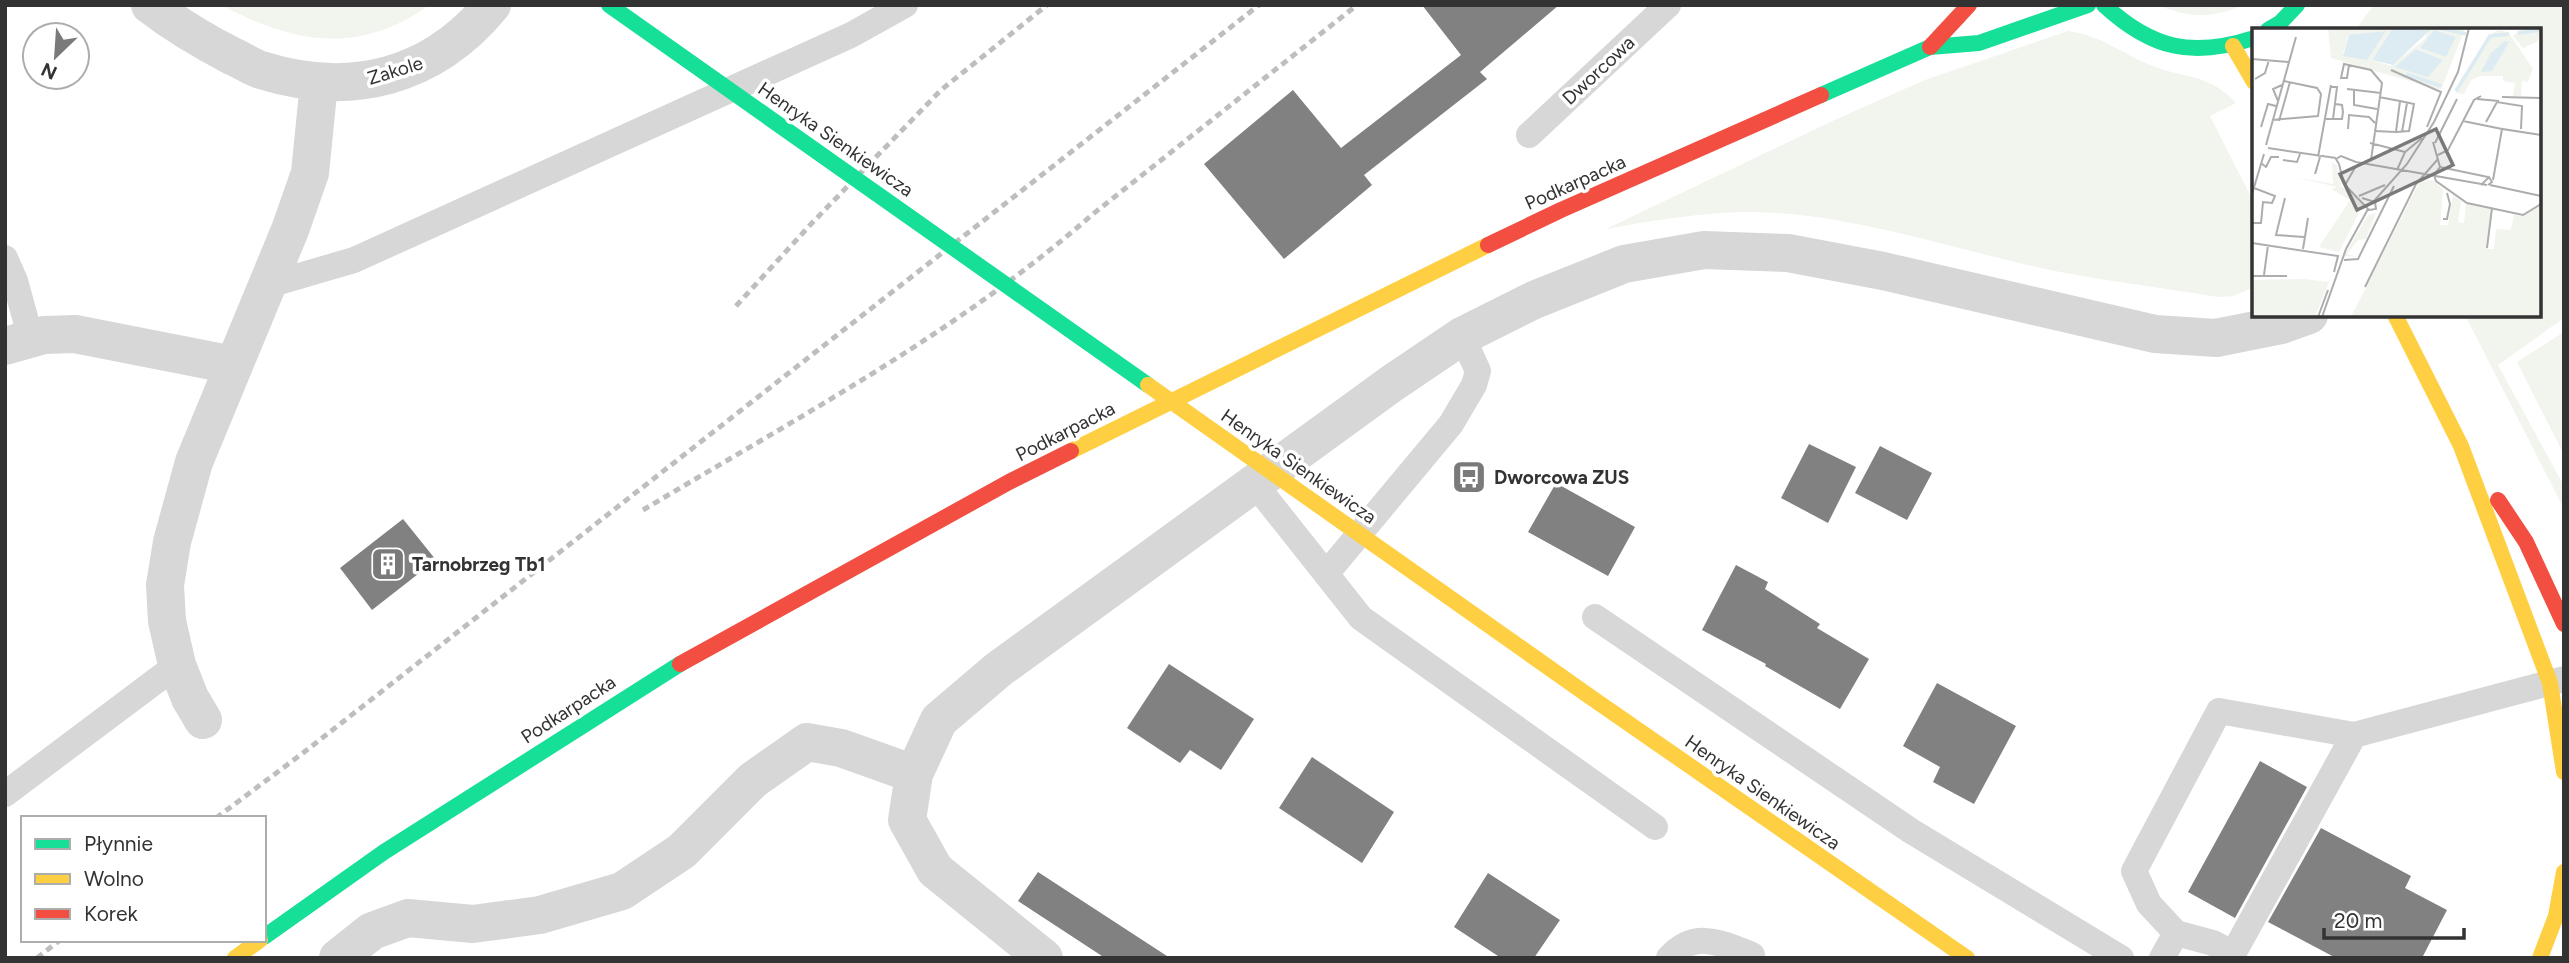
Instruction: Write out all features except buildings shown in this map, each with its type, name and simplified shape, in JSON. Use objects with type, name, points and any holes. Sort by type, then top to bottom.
[{"type":"main road","name":"Henryka Sienkiewicza","points":[[609,5],[1814,854],[1967,958]]},
{"type":"main road","name":"Podkarpacka","points":[[1930,47],[1969,5]]},
{"type":"main road","name":"Podkarpacka","points":[[266,936],[384,852],[658,676],[1009,482],[1278,347],[1561,210],[1930,47],[1979,43],[2088,5]]},
{"type":"main road","points":[[2104,5],[2137,33],[2199,49],[2233,46],[2252,39]]},
{"type":"main road","points":[[2277,27],[2297,5]]},
{"type":"main road","points":[[2233,46],[2252,79]]},
{"type":"main road","points":[[2396,317],[2461,446],[2557,681],[2564,772]]},
{"type":"main road","points":[[2461,446],[2526,542],[2564,624]]},
{"type":"main road","points":[[2540,958],[2556,916],[2564,872]]},
{"type":"main road","points":[[235,958],[257,942]]},
{"type":"street","name":"Zakole","points":[[150,5],[200,39],[260,69],[319,83],[376,80],[427,62],[457,40],[492,5]]},
{"type":"street","points":[[203,720],[190,698],[177,665],[166,609],[165,585],[172,542],[194,462],[290,230],[310,173],[319,83]]},
{"type":"street","points":[[1044,958],[935,870],[907,820],[914,774],[939,720],[1010,661],[1461,336],[1534,300],[1624,264],[1704,250],[1788,253],[1883,271],[2155,334],[2216,338],[2281,325],[2303,317]]},
{"type":"street","points":[[18,342],[44,335],[75,334],[233,365]]},
{"type":"street","points":[[338,958],[372,931],[408,918],[473,924],[513,919],[540,915],[622,891],[682,851],[753,780],[807,742],[841,748],[914,774]]},
{"type":"lane","points":[[265,286],[354,260],[851,35],[905,5]]},
{"type":"lane","name":"Dworcowa","points":[[1529,135],[1668,5]]},
{"type":"lane","points":[[5,258],[15,281],[18,342]]},
{"type":"lane","points":[[1326,575],[1444,433],[1474,385],[1478,371],[1461,336]]},
{"type":"lane","points":[[1254,483],[1361,618],[1656,827]]},
{"type":"lane","points":[[1595,617],[1912,831],[2121,958]]},
{"type":"lane","points":[[5,794],[177,665]]},
{"type":"lane","points":[[2354,735],[2233,954],[2213,943],[2176,933],[2149,904],[2134,871],[2219,711],[2354,735],[2557,681]]},
{"type":"lane","points":[[2162,958],[2176,933]]},
{"type":"lane","points":[[1669,958],[1680,946],[1712,940],[1754,951]]},
{"type":"shaded area","points":[[221,5],[429,5],[403,21],[377,32],[326,38],[274,28]]},
{"type":"shaded area","points":[[2157,5],[2245,5],[2211,14],[2192,15]]},
{"type":"shaded area","points":[[2374,5],[2564,5],[2564,318],[2498,365],[2564,486],[2564,509],[2466,317],[2541,317],[2541,28],[2357,28]]},
{"type":"shaded area","points":[[2068,31],[2102,41],[2153,66],[2197,78],[2217,87],[2236,103],[2210,116],[2252,199],[2252,288],[2234,296],[2218,297],[2118,282],[2044,269],[1853,223],[1786,214],[1716,213],[1606,229],[1925,80]]},
{"type":"shaded area","points":[[2564,332],[2564,455],[2517,362]]},
{"type":"railway","points":[[736,306],[941,90],[1047,5]]},
{"type":"railway","points":[[219,816],[303,753],[1259,5]]},
{"type":"railway","points":[[643,510],[875,372],[987,297],[1357,5]]},
{"type":"railway","points":[[37,958],[57,942]]},
{"type":"traffic: fast","points":[[609,5],[1148,385]]},
{"type":"traffic: fast","points":[[1821,95],[1930,47],[1979,43],[2088,5]]},
{"type":"traffic: fast","points":[[2104,5],[2139,32],[2174,46],[2211,47],[2252,39]]},
{"type":"traffic: fast","points":[[2271,28],[2297,5]]},
{"type":"traffic: fast","points":[[266,936],[384,852],[680,664]]},
{"type":"traffic: slow","points":[[2233,46],[2252,79]]},
{"type":"traffic: slow","points":[[1071,451],[1488,245]]},
{"type":"traffic: slow","points":[[2396,317],[2461,446],[2550,683],[2564,772]]},
{"type":"traffic: slow","points":[[1148,385],[1589,696]]},
{"type":"traffic: slow","points":[[1589,696],[1967,958]]},
{"type":"traffic: slow","points":[[2540,958],[2556,916],[2564,872]]},
{"type":"traffic: slow","points":[[235,958],[257,942]]},
{"type":"traffic: jam","points":[[1930,47],[1969,5]]},
{"type":"traffic: jam","points":[[1488,245],[1821,95]]},
{"type":"traffic: jam","points":[[680,664],[1009,482],[1071,451]]},
{"type":"traffic: jam","points":[[2498,500],[2526,542],[2564,624]]},
{"type":"place","name":"Dworcowa ZUS","points":[[1469,477]]},
{"type":"place","name":"Tarnobrzeg Tb1","points":[[388,564]]}]
